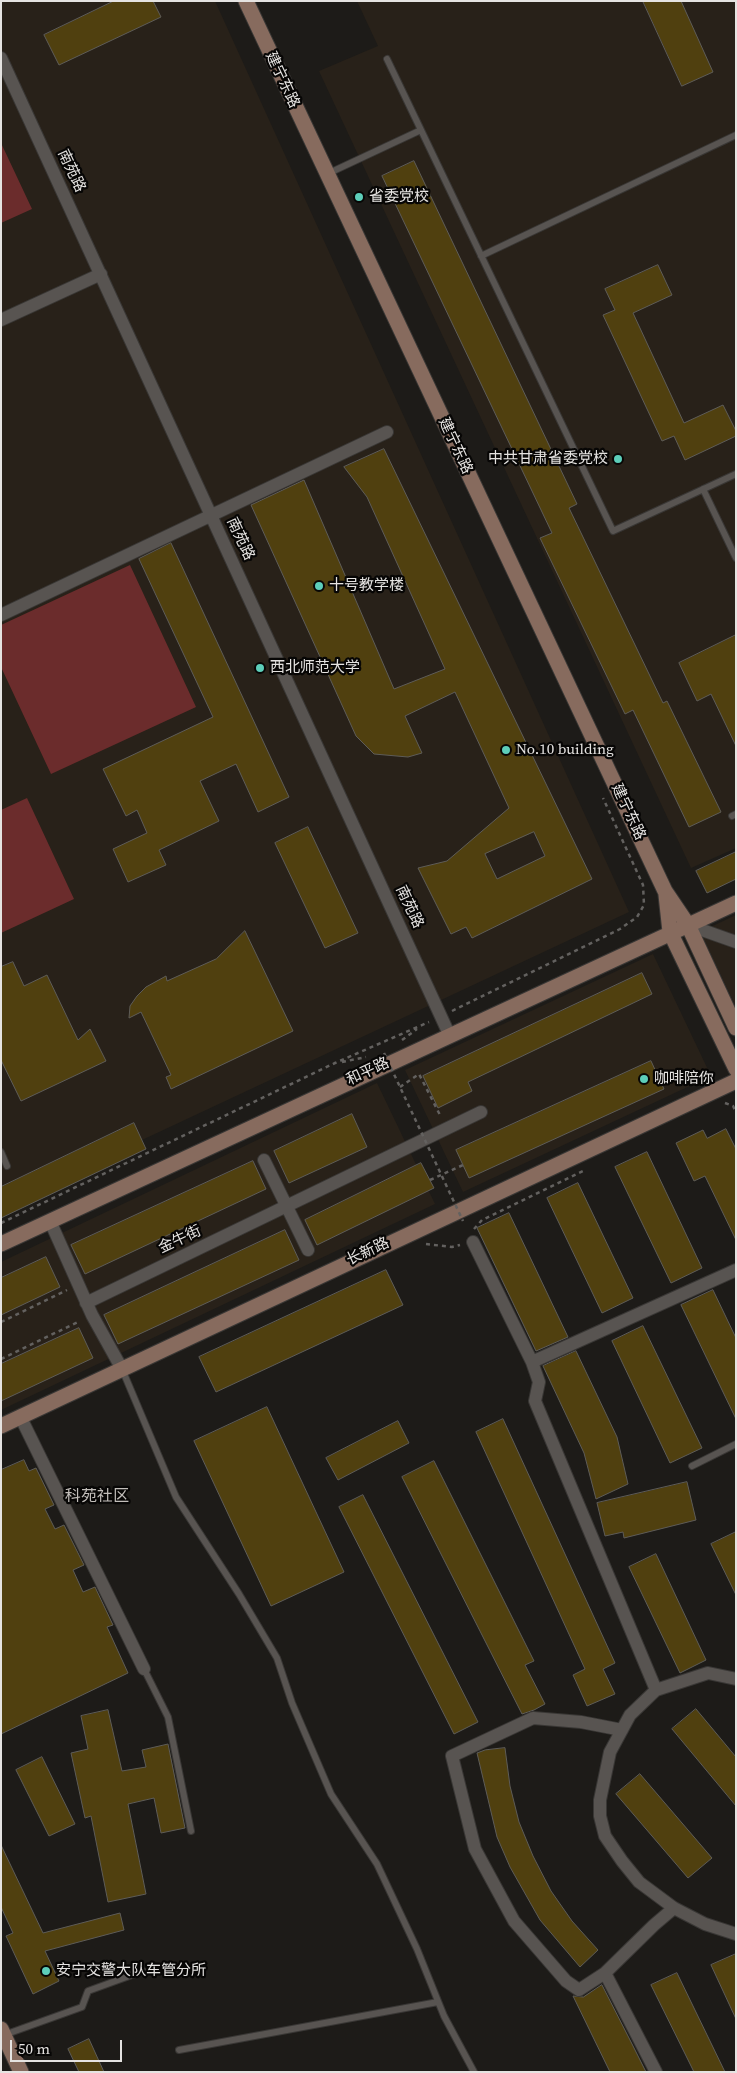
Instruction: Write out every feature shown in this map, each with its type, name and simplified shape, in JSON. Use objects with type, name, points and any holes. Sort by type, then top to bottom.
[{"type":"street","name":"建宁东路","points":[[246,1],[665,891],[688,925],[736,1028]]},
{"type":"street","name":"南苑路","points":[[1,58],[450,1034]]},
{"type":"street","points":[[1,320],[101,274]]},
{"type":"street","points":[[1,615],[387,432]]},
{"type":"street","name":"建宁东路","points":[[665,891],[670,932],[736,1070]]},
{"type":"street","name":"和平路","points":[[1,1244],[450,1034],[736,903]]},
{"type":"street","points":[[688,925],[736,942]]},
{"type":"street","name":"长新路","points":[[1,1426],[736,1081]]},
{"type":"street","name":"金牛街","points":[[86,1303],[481,1112]]},
{"type":"street","points":[[264,1160],[308,1250]]},
{"type":"street","points":[[50,1221],[86,1303],[122,1369]]},
{"type":"street","points":[[473,1242],[532,1362],[539,1382],[535,1401],[656,1690]]},
{"type":"street","points":[[532,1362],[736,1270]]},
{"type":"street","points":[[20,1416],[144,1669]]},
{"type":"street","points":[[736,1679],[708,1673],[656,1690],[630,1715],[610,1752],[600,1800],[600,1816],[605,1836],[622,1861],[640,1882],[674,1908],[705,1924],[736,1934]]},
{"type":"street","points":[[622,1730],[582,1722],[533,1718],[452,1756],[476,1849],[514,1921],[566,1981],[579,1990],[605,1973],[674,1908]]},
{"type":"street","points":[[605,1973],[656,2072]]},
{"type":"street","points":[[3,2032],[21,2072]]},
{"type":"lane","points":[[387,59],[613,531],[736,474]]},
{"type":"lane","points":[[326,174],[421,130]]},
{"type":"lane","points":[[481,256],[736,135]]},
{"type":"lane","points":[[703,489],[736,558]]},
{"type":"lane","points":[[1,1152],[7,1166]]},
{"type":"lane","points":[[122,1369],[176,1497],[239,1594],[277,1658],[292,1703],[331,1794],[377,1864],[438,2002],[474,2072]]},
{"type":"lane","points":[[692,1466],[736,1444]]},
{"type":"lane","points":[[144,1669],[168,1718],[191,1831]]},
{"type":"lane","points":[[3,2032],[82,2006],[88,1991],[142,1971]]},
{"type":"lane","points":[[180,2050],[438,2002]]},
{"type":"path","points":[[1,1223],[620,930],[636,917],[644,905],[643,885],[602,795]]},
{"type":"path","points":[[399,1042],[422,1025]]},
{"type":"path","points":[[392,1048],[384,1053],[463,1221]]},
{"type":"path","points":[[335,1064],[374,1055]]},
{"type":"path","points":[[400,1087],[420,1074],[446,1129]]},
{"type":"path","points":[[722,1102],[733,1106],[736,1112]]},
{"type":"path","points":[[430,1180],[463,1165]]},
{"type":"path","points":[[473,1242],[474,1228],[482,1220],[588,1168]]},
{"type":"path","points":[[1,1322],[78,1285]]},
{"type":"path","points":[[1,1359],[92,1315]]},
{"type":"shaded area","name":"西北师范大学","points":[[1,1],[215,1],[629,912],[1,1206]]},
{"type":"shaded area","name":"中共甘肃省委党校","points":[[357,1],[736,1],[736,848],[691,868],[319,71],[378,46]]},
{"type":"shaded area","points":[[1,143],[32,209],[1,223]]},
{"type":"shaded area","points":[[130,565],[196,707],[51,774],[1,667],[1,625]]},
{"type":"shaded area","points":[[27,798],[74,899],[1,933],[1,810]]},
{"type":"shaded area","points":[[736,915],[736,1007],[700,932]]},
{"type":"shaded area","points":[[653,954],[711,1076],[463,1192],[405,1070]]},
{"type":"shaded area","points":[[377,1083],[435,1204],[1,1410],[1,1262]]},
{"type":"building","points":[[114,1],[153,1],[161,17],[59,65],[44,35]]},
{"type":"building","points":[[643,1],[681,1],[713,72],[682,86]]},
{"type":"building","points":[[414,161],[577,504],[569,508],[663,703],[667,701],[721,812],[689,827],[633,710],[625,714],[540,538],[552,533],[382,176]]},
{"type":"building","points":[[658,265],[672,295],[633,313],[684,423],[723,405],[736,431],[736,436],[685,460],[674,436],[662,441],[603,315],[615,310],[605,289]]},
{"type":"building","name":"No.10 building","points":[[384,449],[592,879],[472,938],[466,927],[451,934],[418,868],[447,861],[509,808],[455,692],[405,716],[422,753],[408,757],[374,754],[356,736],[251,505],[304,480],[394,689],[445,669],[367,497],[344,467]],"holes":[[[534,832],[545,856],[497,879],[485,854]]]},
{"type":"building","points":[[171,543],[289,797],[258,812],[236,764],[200,781],[219,821],[159,850],[166,865],[128,882],[113,849],[147,833],[137,810],[126,816],[103,769],[213,717],[139,559]]},
{"type":"building","points":[[736,635],[736,746],[711,694],[697,701],[679,663]]},
{"type":"building","points":[[308,827],[358,933],[325,948],[275,843]]},
{"type":"building","points":[[736,852],[736,879],[707,893],[696,871]]},
{"type":"building","points":[[245,931],[293,1031],[171,1089],[166,1077],[171,1075],[141,1012],[129,1018],[130,1006],[146,987],[166,976],[167,981],[216,959]]},
{"type":"building","points":[[13,962],[24,986],[47,975],[78,1040],[90,1029],[106,1061],[21,1101],[1,1060],[1,967]]},
{"type":"building","points":[[642,973],[652,994],[468,1082],[472,1091],[438,1108],[423,1076]]},
{"type":"building","points":[[651,1061],[664,1089],[469,1178],[456,1150]]},
{"type":"building","points":[[352,1114],[367,1147],[289,1183],[274,1151]]},
{"type":"building","points":[[134,1123],[146,1149],[1,1218],[1,1187]]},
{"type":"building","points":[[726,1129],[736,1149],[736,1240],[705,1176],[694,1181],[676,1143],[703,1130],[707,1138]]},
{"type":"building","points":[[647,1152],[702,1268],[671,1283],[615,1167]]},
{"type":"building","points":[[253,1161],[266,1189],[85,1274],[71,1245]]},
{"type":"building","points":[[421,1163],[434,1188],[317,1245],[305,1220]]},
{"type":"building","points":[[578,1183],[633,1298],[602,1313],[547,1198]]},
{"type":"building","points":[[509,1213],[568,1337],[536,1351],[477,1228]]},
{"type":"building","points":[[285,1230],[299,1260],[118,1344],[104,1315]]},
{"type":"building","points":[[46,1257],[60,1287],[1,1315],[1,1278]]},
{"type":"building","points":[[386,1270],[403,1305],[216,1392],[199,1357]]},
{"type":"building","points":[[713,1290],[736,1338],[736,1419],[681,1305]]},
{"type":"building","points":[[643,1326],[702,1448],[670,1463],[612,1341]]},
{"type":"building","points":[[79,1328],[93,1358],[1,1401],[1,1364]]},
{"type":"building","points":[[576,1351],[617,1437],[628,1484],[596,1499],[584,1453],[543,1366]]},
{"type":"building","points":[[267,1407],[344,1572],[271,1606],[194,1441]]},
{"type":"building","points":[[503,1419],[615,1663],[603,1669],[615,1694],[587,1706],[573,1675],[585,1669],[476,1432]]},
{"type":"building","points":[[398,1421],[409,1443],[338,1480],[326,1458]]},
{"type":"building","points":[[24,1460],[29,1471],[36,1468],[54,1505],[45,1509],[55,1529],[64,1525],[84,1565],[73,1570],[83,1592],[95,1587],[113,1625],[107,1627],[128,1673],[1,1734],[1,1470]]},
{"type":"building","points":[[434,1461],[534,1661],[525,1665],[545,1704],[534,1710],[522,1714],[402,1477]]},
{"type":"building","points":[[687,1482],[696,1520],[624,1538],[623,1532],[605,1536],[597,1503]]},
{"type":"building","points":[[363,1495],[478,1722],[454,1734],[339,1507]]},
{"type":"building","points":[[736,1532],[736,1595],[711,1544]]},
{"type":"building","points":[[656,1554],[706,1660],[680,1673],[629,1567]]},
{"type":"building","points":[[696,1709],[736,1757],[736,1806],[672,1729]]},
{"type":"building","points":[[108,1710],[122,1771],[146,1767],[142,1750],[168,1744],[185,1828],[161,1833],[154,1798],[128,1804],[146,1894],[108,1902],[91,1816],[85,1818],[71,1753],[88,1749],[81,1716]]},
{"type":"building","points":[[505,1748],[510,1786],[519,1822],[533,1856],[551,1891],[572,1921],[598,1950],[580,1967],[540,1920],[510,1867],[497,1837],[477,1753],[485,1750]]},
{"type":"building","points":[[42,1757],[75,1824],[49,1836],[16,1770]]},
{"type":"building","points":[[640,1774],[712,1858],[688,1878],[616,1794]]},
{"type":"building","points":[[1,1845],[43,1933],[120,1913],[124,1930],[45,1951],[59,1981],[33,1994],[6,1936],[13,1933],[1,1907]]},
{"type":"building","points":[[736,1954],[736,2019],[711,1965]]},
{"type":"building","points":[[677,1973],[725,2072],[694,2072],[651,1985]]},
{"type":"building","points":[[602,1985],[646,2072],[610,2072],[573,1996],[583,1997]]},
{"type":"building","points":[[89,2039],[104,2072],[79,2072],[68,2049]]},
{"type":"place","name":"省委党校","points":[[359,197]]},
{"type":"place","name":"中共甘肃省委党校","points":[[618,459]]},
{"type":"place","name":"十号教学楼","points":[[319,586]]},
{"type":"place","name":"西北师范大学","points":[[260,668]]},
{"type":"place","name":"No.10 building","points":[[506,750]]},
{"type":"place","name":"咖啡陪你","points":[[644,1079]]},
{"type":"place","name":"安宁交警大队车管分所","points":[[46,1971]]},
{"type":"district","name":"科苑社区","points":[[97,1497]]}]
